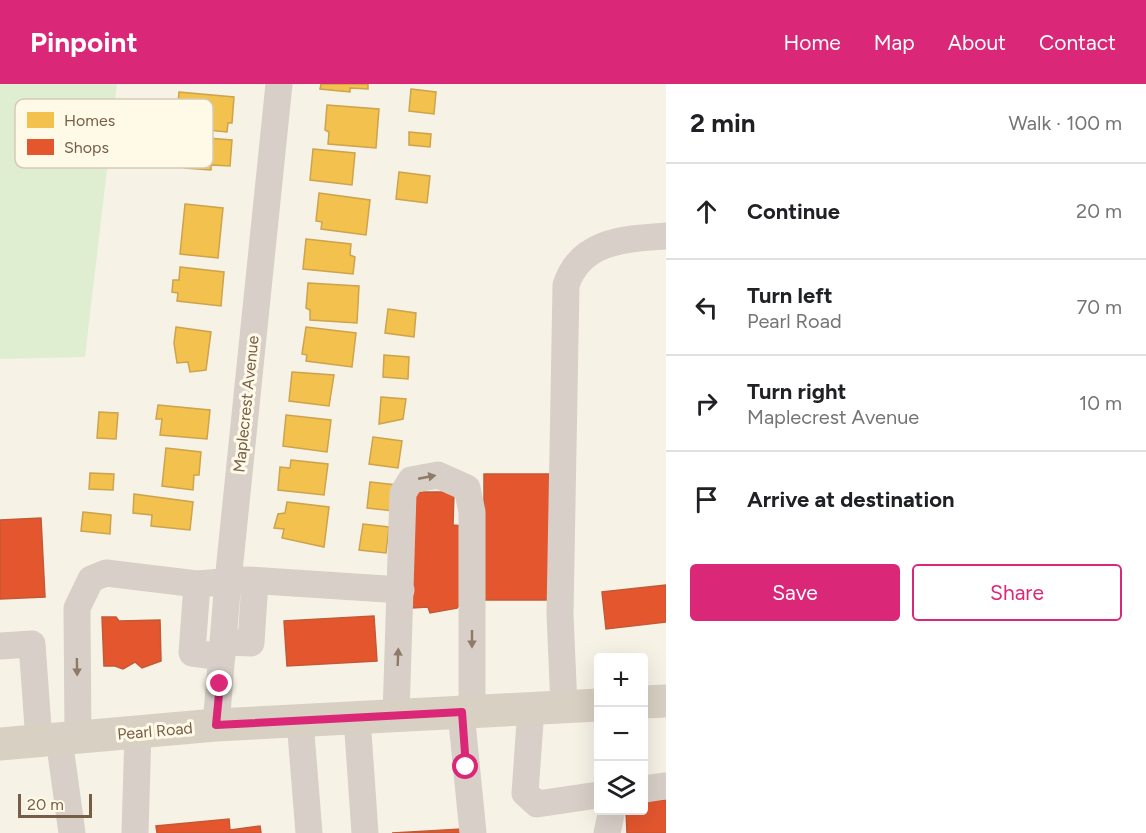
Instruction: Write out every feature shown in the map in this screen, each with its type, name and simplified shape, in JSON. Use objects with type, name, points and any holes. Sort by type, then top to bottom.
[{"type":"main road","points":[[648,702],[666,701]]},
{"type":"main road","name":"Pearl Road","points":[[0,744],[216,725],[594,705]]},
{"type":"street","name":"Maplecrest Avenue","points":[[216,725],[228,581],[279,84]]},
{"type":"street","points":[[564,707],[560,614],[566,285],[578,263],[606,243],[666,236]]},
{"type":"street","points":[[396,716],[403,493],[411,480],[438,475],[467,488],[472,512],[467,712],[473,833]]},
{"type":"street","points":[[59,739],[77,608],[81,594],[90,579],[106,573],[197,584],[255,581],[401,590]]},
{"type":"street","points":[[197,584],[192,652],[251,643],[255,581]]},
{"type":"street","points":[[0,646],[32,644],[59,739],[72,833]]},
{"type":"street","points":[[531,708],[525,793],[537,804],[594,796]]},
{"type":"street","points":[[357,718],[365,833]]},
{"type":"street","points":[[300,720],[309,833]]},
{"type":"street","points":[[135,833],[138,732]]},
{"type":"street","points":[[648,788],[666,786]]},
{"type":"street","points":[[607,833],[611,815]]},
{"type":"green space","points":[[0,84],[117,84],[115,99],[15,99],[15,168],[107,168],[85,357],[0,359]]},
{"type":"building: Homes","points":[[321,84],[368,84],[368,89],[350,88],[350,92],[320,89]]},
{"type":"building: Homes","points":[[411,89],[436,92],[434,114],[409,111]]},
{"type":"building: Homes","points":[[179,92],[234,97],[232,123],[228,123],[227,132],[213,131],[213,99],[178,99]]},
{"type":"building: Homes","points":[[327,105],[379,109],[376,148],[328,144],[329,132],[325,130]]},
{"type":"building: Homes","points":[[409,132],[431,134],[430,147],[409,145]]},
{"type":"building: Homes","points":[[213,138],[232,140],[230,166],[213,165]]},
{"type":"building: Homes","points":[[313,149],[355,153],[352,185],[310,180]]},
{"type":"building: Homes","points":[[185,168],[211,168],[211,170]]},
{"type":"building: Homes","points":[[399,172],[430,176],[427,203],[396,199]]},
{"type":"building: Homes","points":[[319,193],[370,200],[366,235],[321,229],[322,222],[316,221]]},
{"type":"building: Homes","points":[[185,204],[223,208],[218,258],[180,254]]},
{"type":"building: Homes","points":[[306,239],[351,244],[350,255],[355,257],[353,274],[303,269]]},
{"type":"building: Homes","points":[[180,267],[224,272],[221,306],[177,301],[178,293],[172,292],[173,280],[179,280]]},
{"type":"building: Homes","points":[[308,283],[359,286],[357,323],[310,320],[310,310],[306,308]]},
{"type":"building: Homes","points":[[388,309],[416,313],[414,337],[385,333]]},
{"type":"building: Homes","points":[[176,327],[211,332],[206,370],[190,372],[188,362],[177,363],[174,343]]},
{"type":"building: Homes","points":[[306,327],[356,333],[352,367],[306,361],[307,355],[302,354]]},
{"type":"building: Homes","points":[[384,355],[409,357],[408,379],[383,377]]},
{"type":"building: Homes","points":[[292,372],[334,375],[329,406],[289,401]]},
{"type":"building: Homes","points":[[381,397],[406,399],[403,419],[379,424]]},
{"type":"building: Homes","points":[[158,405],[210,410],[207,439],[160,435],[162,419],[156,419]]},
{"type":"building: Homes","points":[[99,412],[118,413],[116,439],[97,438]]},
{"type":"building: Homes","points":[[286,415],[331,420],[327,452],[283,446]]},
{"type":"building: Homes","points":[[373,437],[402,441],[398,468],[369,464]]},
{"type":"building: Homes","points":[[166,448],[201,452],[199,475],[194,475],[193,490],[162,486]]},
{"type":"building: Homes","points":[[291,460],[328,464],[324,495],[278,490],[280,467],[290,468]]},
{"type":"building: Homes","points":[[90,473],[114,474],[113,490],[89,489]]},
{"type":"building: Homes","points":[[370,482],[397,485],[394,511],[367,508]]},
{"type":"building: Homes","points":[[134,494],[193,502],[190,530],[151,526],[152,515],[133,513]]},
{"type":"building: Homes","points":[[287,502],[329,507],[324,547],[282,538],[284,529],[274,528],[278,514],[285,513]]},
{"type":"building: Homes","points":[[83,512],[111,515],[110,534],[81,531]]},
{"type":"building: Homes","points":[[363,524],[389,527],[386,553],[359,550]]},
{"type":"building: Shops","points":[[484,474],[556,474],[556,600],[484,600]]},
{"type":"building: Shops","points":[[412,492],[454,492],[453,525],[463,526],[464,600],[457,608],[430,613],[428,607],[412,608]]},
{"type":"building: Shops","points":[[41,518],[45,597],[0,599],[0,520]]},
{"type":"building: Shops","points":[[666,585],[666,622],[606,629],[602,592]]},
{"type":"building: Shops","points":[[374,616],[377,661],[287,666],[284,621]]},
{"type":"building: Shops","points":[[102,617],[116,617],[119,621],[160,620],[161,661],[142,668],[135,662],[123,669],[104,666]]},
{"type":"building: Shops","points":[[666,800],[666,833],[627,833],[626,815],[648,815],[648,801]]},
{"type":"building: Shops","points":[[229,819],[230,830],[260,826],[261,833],[157,833],[156,826]]},
{"type":"building: Shops","points":[[462,829],[462,833],[392,833]]},
{"type":"route","points":[[220,684],[216,725],[462,712],[466,767]]}]
